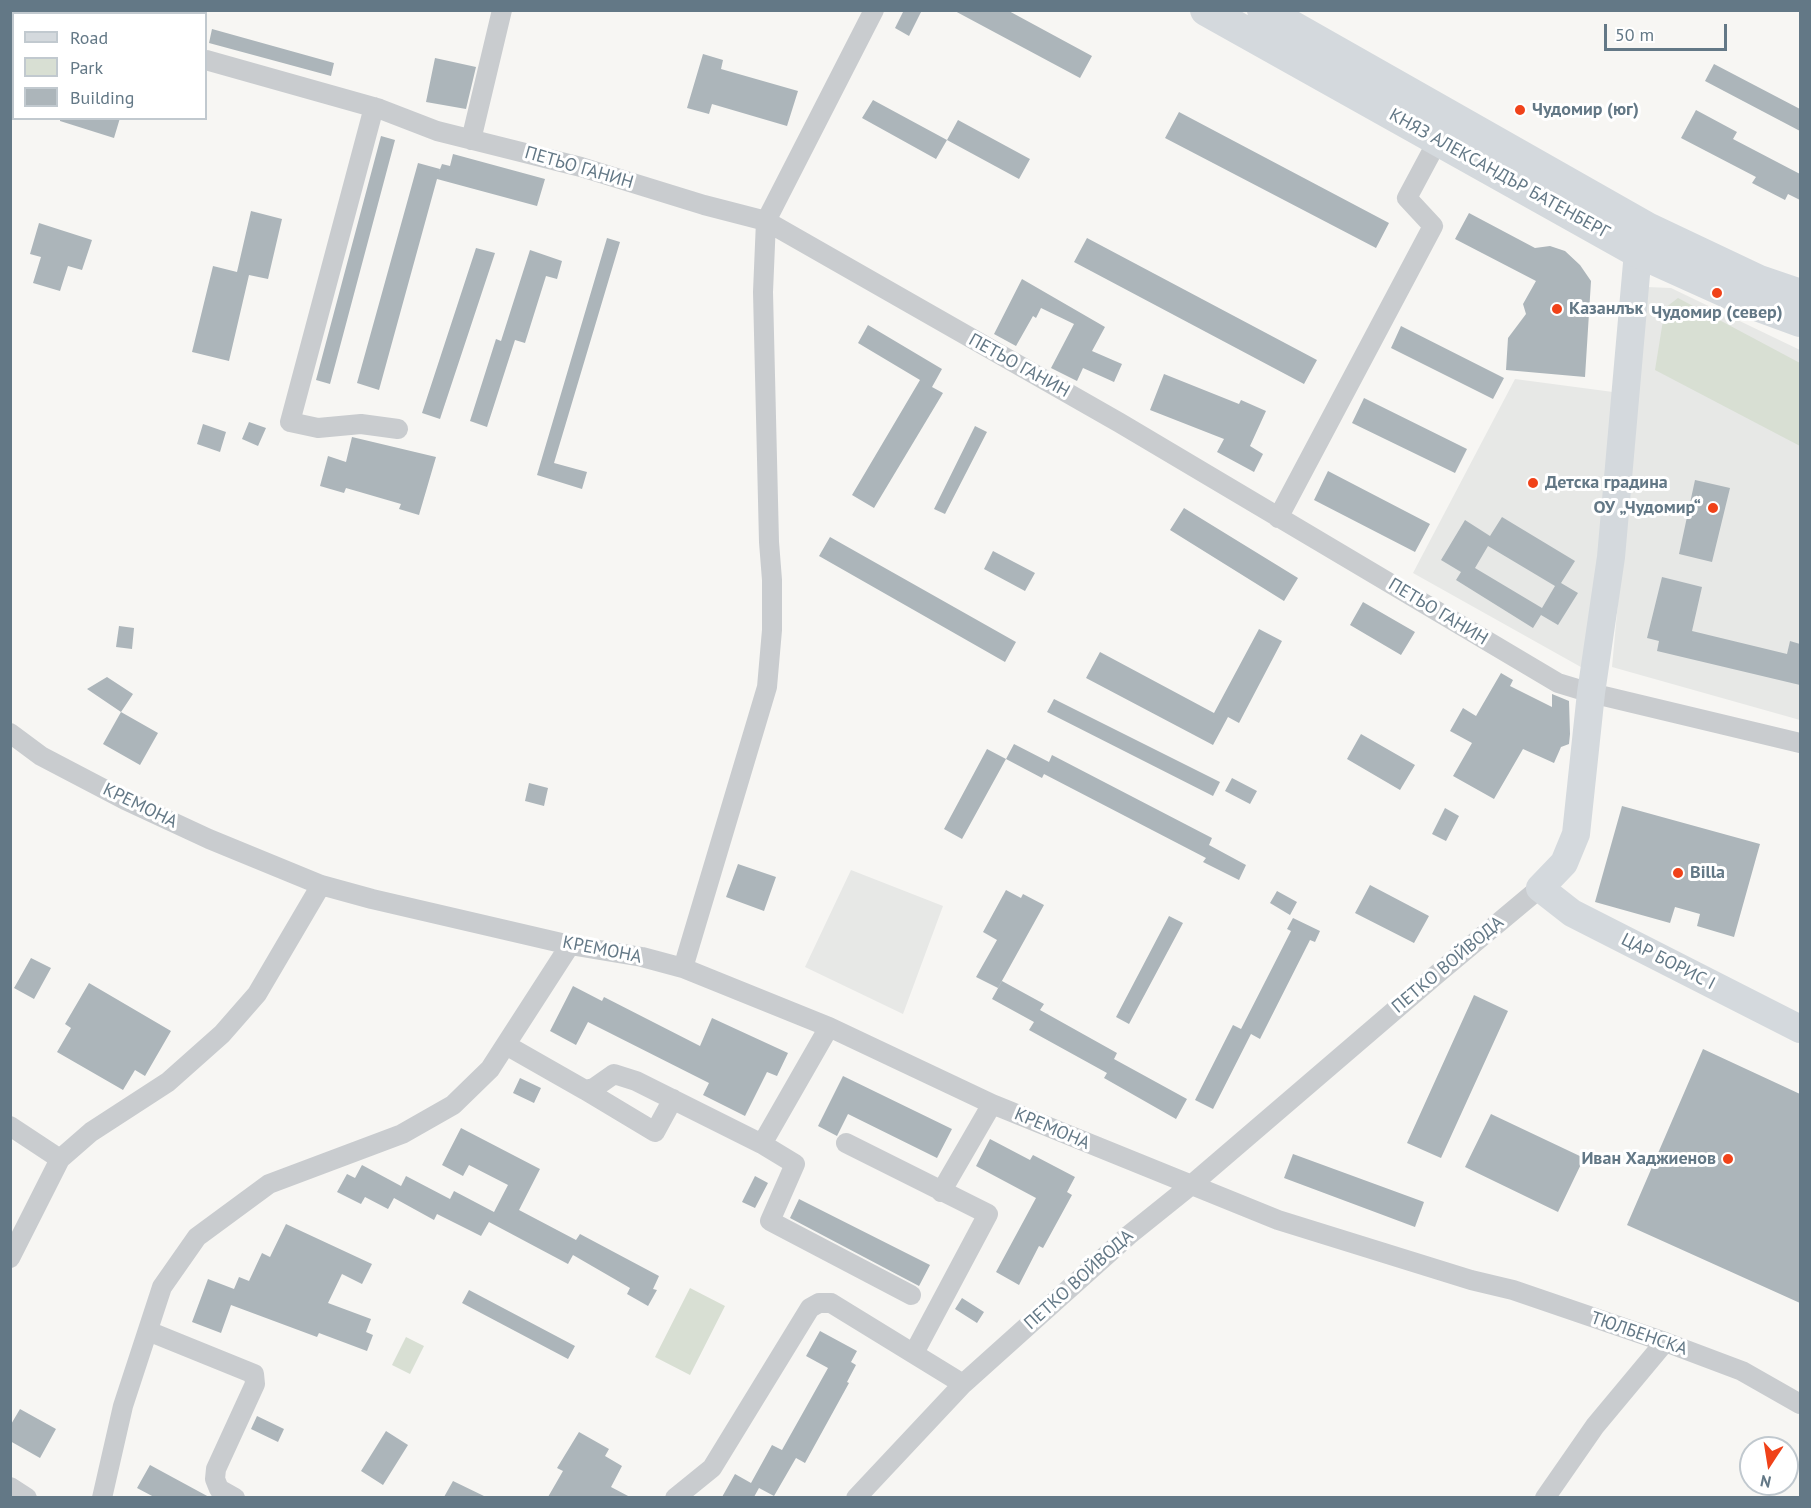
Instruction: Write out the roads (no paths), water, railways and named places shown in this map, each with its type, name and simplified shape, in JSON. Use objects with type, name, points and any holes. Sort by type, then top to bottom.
[{"type":"main road","name":"КНЯЗ АЛЕКСАНДЪР БАТЕНБЕРГ","points":[[1206,10],[1438,140],[1642,240],[1800,295]]},
{"type":"main road","name":"КНЯЗ АЛЕКСАНДЪР БАТЕНБЕРГ","points":[[1263,10],[1642,240],[1751,303],[1800,321]]},
{"type":"street","points":[[471,140],[502,10]]},
{"type":"street","points":[[682,968],[767,687],[772,630],[772,580],[769,542],[763,292],[766,221],[874,10]]},
{"type":"street","name":"ПЕТЬО ГАНИН","points":[[207,60],[374,107],[437,131],[581,167],[704,205],[766,221],[1120,423],[1558,683],[1800,743]]},
{"type":"street","points":[[374,107],[290,422],[318,428],[361,424],[398,429]]},
{"type":"street","points":[[1278,518],[1433,226],[1407,198],[1438,140]]},
{"type":"street","name":"ПЕТКО ВОЙВОДА","points":[[856,1497],[963,1384],[1129,1235],[1190,1186],[1540,888],[1564,863],[1576,834],[1591,693],[1611,557],[1642,240]]},
{"type":"street","name":"КРЕМОНА","points":[[10,733],[41,756],[125,800],[209,839],[321,885],[570,945],[642,957],[682,968],[829,1027],[992,1104],[1190,1186],[1278,1220],[1471,1280]]},
{"type":"street","points":[[10,1258],[60,1159],[91,1132],[168,1082],[222,1034],[256,994],[321,885]]},
{"type":"street","name":"ЦАР БОРИС I","points":[[1540,888],[1572,913],[1800,1029]]},
{"type":"street","points":[[102,1497],[123,1406],[162,1287],[197,1237],[269,1184],[402,1134],[453,1105],[490,1069],[570,945]]},
{"type":"street","points":[[762,1144],[829,1027]]},
{"type":"street","points":[[506,1045],[655,1132],[673,1099]]},
{"type":"street","points":[[585,1090],[594,1088],[614,1074],[636,1081],[762,1144],[795,1164],[770,1221],[911,1295]]},
{"type":"street","points":[[941,1192],[992,1104]]},
{"type":"street","points":[[10,1126],[60,1159]]},
{"type":"street","points":[[846,1143],[988,1214],[914,1353]]},
{"type":"street","name":"ТЮЛБЕНСКА","points":[[1471,1280],[1513,1290],[1742,1371],[1800,1404]]},
{"type":"street","points":[[675,1497],[712,1468],[810,1308],[819,1303],[831,1303],[963,1384]]},
{"type":"street","points":[[148,1331],[255,1374],[255,1384],[216,1469],[215,1479],[219,1489],[235,1497]]},
{"type":"street","points":[[1545,1497],[1595,1426],[1665,1342]]},
{"type":"street","points":[[10,1488],[27,1497]]},
{"type":"place","name":"Чудомир (юг)","points":[[1520,110]]},
{"type":"place","name":"Чудомир (север)","points":[[1717,293]]},
{"type":"place","name":"Казанлък","points":[[1557,309]]},
{"type":"place","name":"Детска градина","points":[[1533,483]]},
{"type":"place","name":"ОУ „Чудомир“","points":[[1713,508]]},
{"type":"place","name":"Billa","points":[[1678,873]]},
{"type":"place","name":"Иван Хаджиенов","points":[[1728,1159]]}]
